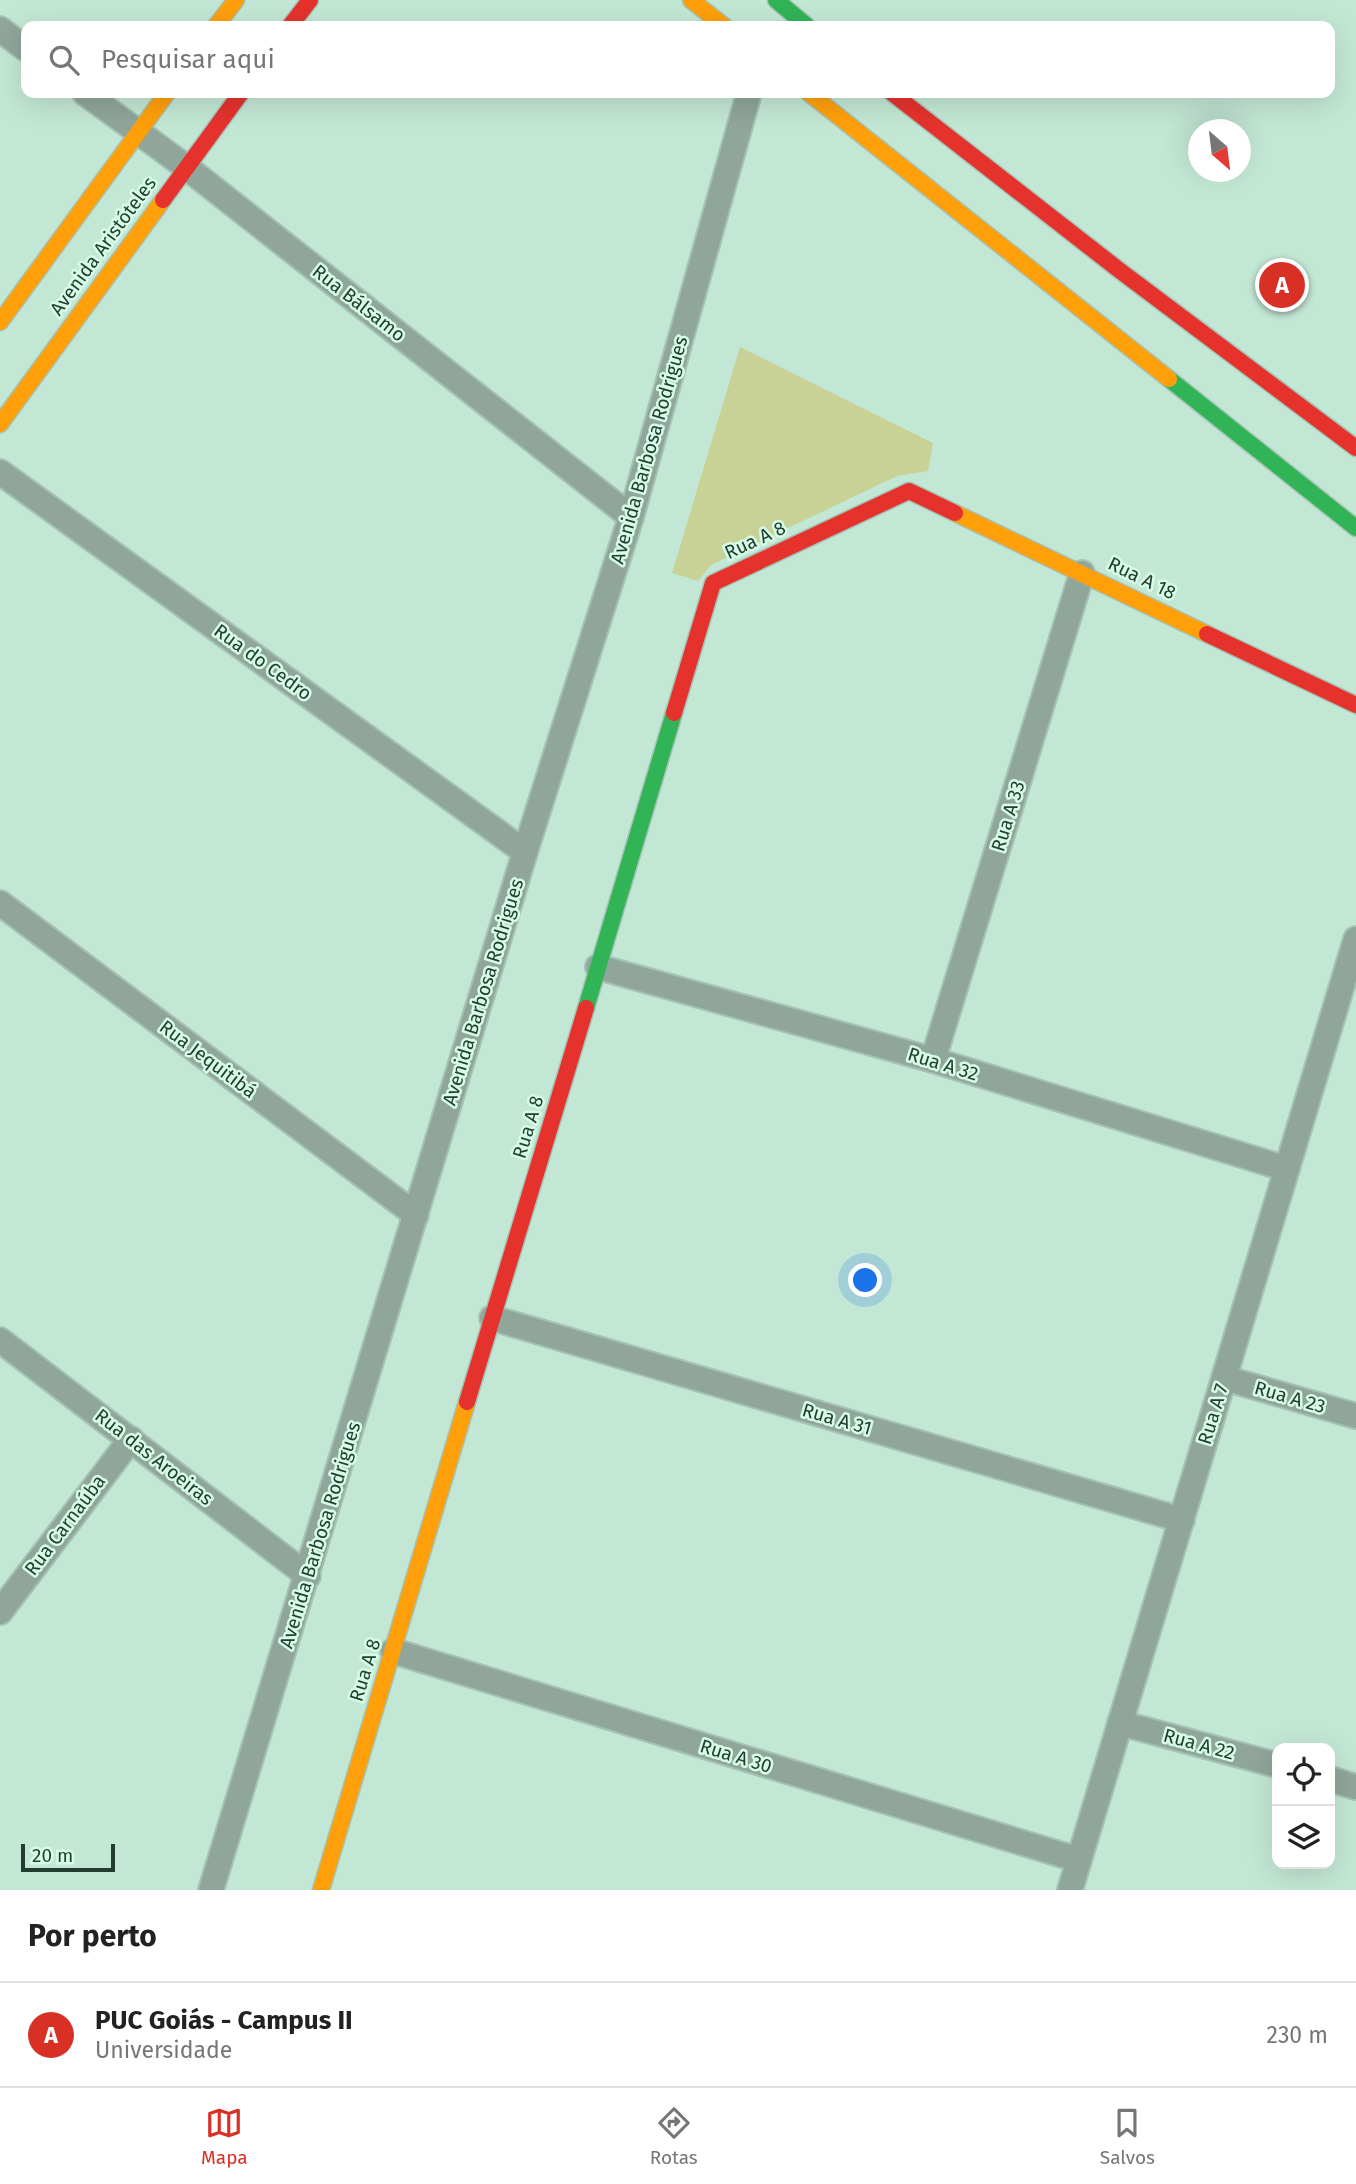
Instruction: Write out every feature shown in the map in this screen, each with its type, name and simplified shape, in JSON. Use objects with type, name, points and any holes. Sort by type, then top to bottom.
[{"type":"street","points":[[220,21],[236,0]]},
{"type":"street","points":[[294,21],[310,0]]},
{"type":"street","points":[[691,0],[718,21]]},
{"type":"street","points":[[776,0],[801,21]]},
{"type":"street","points":[[0,29],[21,45]]},
{"type":"street","name":"Rua Bálsamo","points":[[92,98],[186,167],[631,517]]},
{"type":"street","name":"Avenida Aristóteles","points":[[0,322],[163,98]]},
{"type":"street","name":"Avenida Aristóteles","points":[[0,424],[237,98]]},
{"type":"street","name":"Avenida Barbosa Rodrigues","points":[[211,1890],[525,852],[631,517],[748,98]]},
{"type":"street","points":[[815,98],[1356,528]]},
{"type":"street","points":[[898,98],[1119,270],[1356,448]]},
{"type":"street","name":"Rua do Cedro","points":[[0,472],[525,852]]},
{"type":"street","name":"Rua A 18","points":[[909,491],[1356,705]]},
{"type":"street","name":"Rua A 8","points":[[321,1890],[713,583],[909,491]]},
{"type":"street","name":"Rua A 33","points":[[933,1060],[1082,573]]},
{"type":"street","name":"Rua Jequitibá","points":[[0,902],[416,1214]]},
{"type":"street","name":"Rua A 7","points":[[1070,1890],[1356,939]]},
{"type":"street","name":"Rua A 32","points":[[598,967],[933,1060],[1287,1169]]},
{"type":"street","name":"Rua A 31","points":[[492,1318],[1182,1520]]},
{"type":"street","name":"Rua das Aroeiras","points":[[0,1340],[308,1576]]},
{"type":"street","name":"Rua A 23","points":[[1224,1378],[1356,1416]]},
{"type":"street","name":"Rua Carnaúba","points":[[0,1612],[131,1439]]},
{"type":"street","name":"Rua A 30","points":[[393,1651],[1079,1860]]},
{"type":"street","name":"Rua A 22","points":[[1120,1723],[1272,1764]]},
{"type":"street","points":[[1335,1781],[1356,1787]]},
{"type":"green space","points":[[740,347],[933,443],[928,471],[897,476],[711,565],[698,581],[672,573]]},
{"type":"traffic: fast","points":[[776,0],[801,21]]},
{"type":"traffic: fast","points":[[1169,379],[1356,528]]},
{"type":"traffic: fast","points":[[586,1008],[674,713]]},
{"type":"traffic: slow","points":[[220,21],[236,0]]},
{"type":"traffic: slow","points":[[691,0],[718,21]]},
{"type":"traffic: slow","points":[[0,322],[163,98]]},
{"type":"traffic: slow","points":[[815,98],[1169,379]]},
{"type":"traffic: slow","points":[[0,424],[163,200]]},
{"type":"traffic: slow","points":[[955,513],[1207,634]]},
{"type":"traffic: slow","points":[[321,1890],[467,1402]]},
{"type":"traffic: jam","points":[[294,21],[310,0]]},
{"type":"traffic: jam","points":[[163,200],[237,98]]},
{"type":"traffic: jam","points":[[898,98],[1119,270],[1356,448]]},
{"type":"traffic: jam","points":[[674,713],[713,583],[909,491],[955,513]]},
{"type":"traffic: jam","points":[[1207,634],[1356,705]]},
{"type":"traffic: jam","points":[[467,1402],[586,1008]]},
{"type":"place","name":"PUC Goiás - Campus II","points":[[1282,285]]}]
